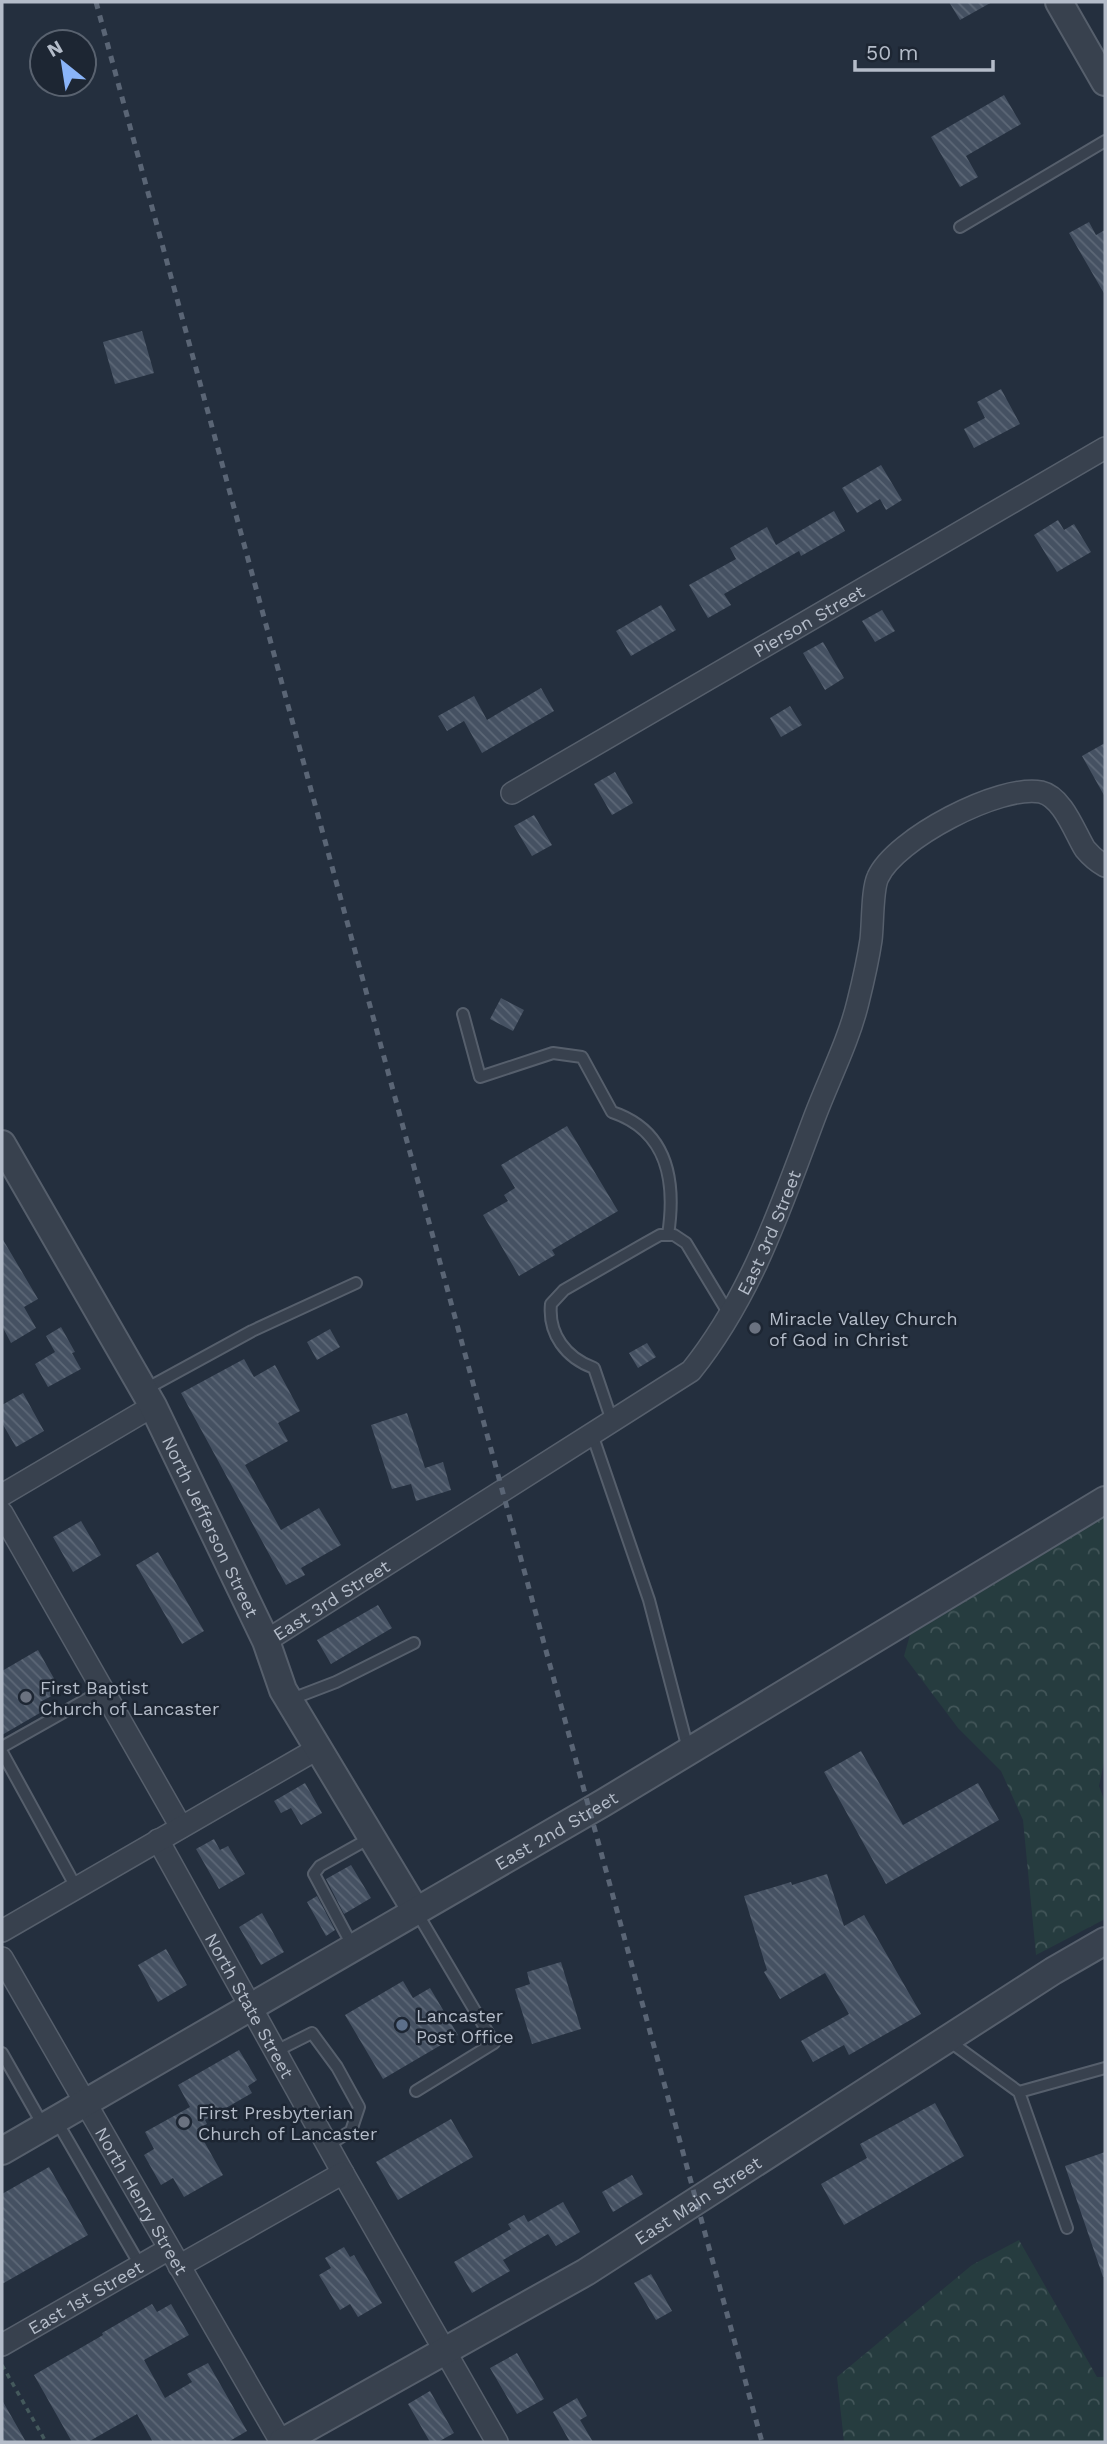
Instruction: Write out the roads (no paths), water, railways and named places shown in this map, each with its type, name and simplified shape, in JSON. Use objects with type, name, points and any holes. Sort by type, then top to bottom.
[{"type":"street","points":[[1059,2],[1105,82]]},
{"type":"street","name":"Pierson Street","points":[[512,793],[1105,448]]},
{"type":"street","name":"East 3rd Street","points":[[266,1641],[691,1371],[716,1340],[769,1236],[858,1004],[870,942],[877,878],[895,853],[935,826],[980,803],[1018,792],[1043,792],[1075,826],[1086,850],[1105,866]]},
{"type":"street","name":"North Jefferson Street","points":[[2,1144],[149,1398],[266,1641],[283,1690],[416,1911]]},
{"type":"street","points":[[2,1495],[149,1398]]},
{"type":"street","name":"East 2nd Street","points":[[2,2151],[689,1751],[1105,1500]]},
{"type":"street","points":[[2,1513],[181,1827]]},
{"type":"street","points":[[2,1931],[317,1749]]},
{"type":"street","name":"North State Street","points":[[158,1840],[343,2173],[497,2442]]},
{"type":"street","name":"East Main Street","points":[[281,2442],[586,2272],[1053,1971],[1105,1941]]},
{"type":"street","name":"North Henry Street","points":[[2,1958],[281,2442]]},
{"type":"street","name":"East 1st Street","points":[[2,2345],[140,2265],[174,2257],[343,2173]]},
{"type":"lane","points":[[960,227],[1105,141]]},
{"type":"lane","points":[[463,1014],[480,1077],[553,1053],[582,1057],[612,1112],[628,1117],[642,1126],[664,1161],[672,1200],[668,1235]]},
{"type":"lane","points":[[612,1421],[599,1376],[594,1368],[571,1356],[556,1336],[550,1319],[551,1304],[564,1290],[660,1235],[674,1235],[687,1243],[730,1316]]},
{"type":"lane","points":[[149,1398],[252,1331],[356,1283]]},
{"type":"lane","points":[[592,1434],[649,1600],[689,1751]]},
{"type":"lane","points":[[289,1700],[336,1682],[414,1643]]},
{"type":"lane","points":[[76,1887],[2,1750],[103,1690]]},
{"type":"lane","points":[[353,1947],[314,1874],[320,1866],[371,1838]]},
{"type":"lane","points":[[416,1911],[494,2043],[416,2091]]},
{"type":"lane","points":[[276,2051],[312,2034],[337,2067],[359,2107],[351,2131],[328,2145]]},
{"type":"lane","points":[[946,2040],[1019,2092],[1067,2228]]},
{"type":"lane","points":[[2,2053],[140,2265]]},
{"type":"lane","points":[[1019,2092],[1105,2068]]},
{"type":"railway","points":[[96,2],[762,2442]]},
{"type":"place","name":"Miracle Valley Church of God in Christ","points":[[755,1328]]},
{"type":"place","name":"First Baptist Church of Lancaster","points":[[26,1697]]},
{"type":"place","name":"Lancaster Post Office","points":[[402,2025]]},
{"type":"place","name":"First Presbyterian Church of Lancaster","points":[[184,2122]]}]
